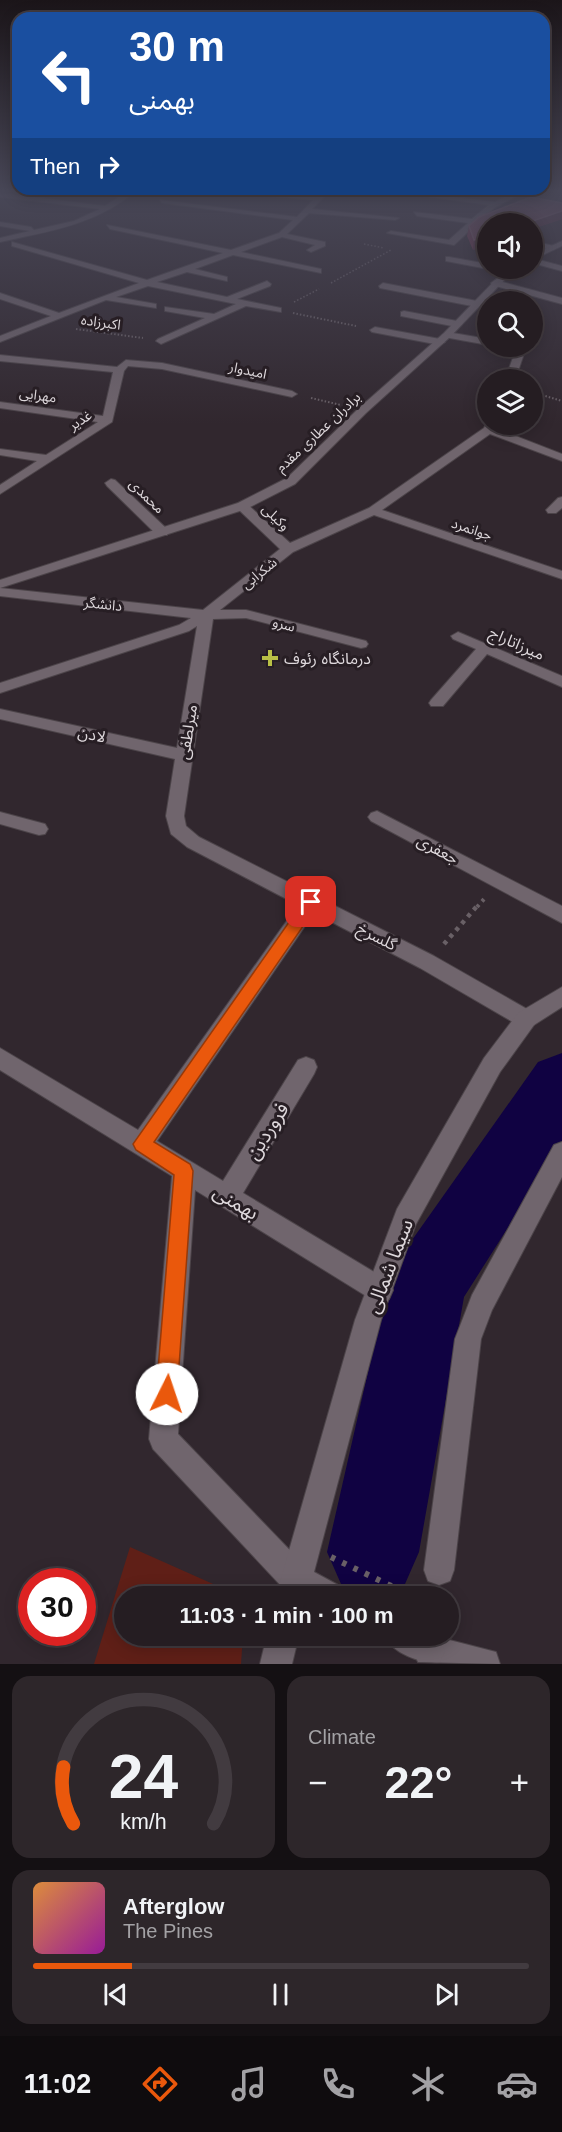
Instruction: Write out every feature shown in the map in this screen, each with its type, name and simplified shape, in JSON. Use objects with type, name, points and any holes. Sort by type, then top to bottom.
[{"type":"street","points":[[97,269],[148,284],[278,310]]},
{"type":"street","points":[[0,339],[105,298],[193,269]]},
{"type":"street","points":[[307,269],[318,271]]},
{"type":"street","points":[[189,270],[224,279]]},
{"type":"street","name":"برادران عطاری مقدم","points":[[489,291],[501,279]]},
{"type":"street","points":[[226,300],[267,284]]},
{"type":"street","points":[[495,284],[562,301]]},
{"type":"street","points":[[383,286],[477,304]]},
{"type":"street","points":[[0,296],[59,316]]},
{"type":"street","points":[[105,298],[153,306]]},
{"type":"street","points":[[161,341],[212,316],[243,304]]},
{"type":"street","name":"برادران عطاری مقدم","points":[[0,584],[242,506],[291,481],[362,411],[443,339],[477,304]]},
{"type":"street","points":[[168,309],[212,316]]},
{"type":"street","points":[[404,314],[458,324]]},
{"type":"street","points":[[0,329],[21,330]]},
{"type":"street","points":[[375,330],[477,341]]},
{"type":"street","name":"امیدوار","points":[[0,358],[123,367],[162,366],[292,394]]},
{"type":"street","name":"غدیر","points":[[0,490],[108,420],[123,367]]},
{"type":"street","name":"مهرایی","points":[[0,405],[108,420]]},
{"type":"street","name":"شکرابی","points":[[8,686],[184,628],[206,615],[288,549],[373,512],[479,435]]},
{"type":"street","points":[[509,435],[562,458]]},
{"type":"street","points":[[0,452],[47,459]]},
{"type":"street","name":"محمدی","points":[[111,483],[162,532]]},
{"type":"street","name":"وکیلی","points":[[242,506],[288,549]]},
{"type":"street","name":"جوانمرد","points":[[373,512],[562,575]]},
{"type":"street","name":"دانشگر","points":[[0,592],[206,615]]},
{"type":"street","name":"سرو","points":[[206,615],[246,614],[361,644]]},
{"type":"street","name":"میرلطفی","points":[[193,842],[177,829],[175,816],[206,615]]},
{"type":"street","name":"میرزاتاراج","points":[[458,636],[562,682]]},
{"type":"street","points":[[437,703],[485,648]]},
{"type":"street","points":[[0,705],[8,686]]},
{"type":"street","name":"لادن","points":[[0,714],[183,754]]},
{"type":"street","name":"جعفری","points":[[378,817],[562,915]]},
{"type":"street","points":[[0,818],[39,829]]},
{"type":"street","name":"گلسرخ","points":[[193,842],[427,962],[526,1019]]},
{"type":"street","points":[[142,1144],[311,902]]},
{"type":"street","name":"سیما شمالی","points":[[295,1586],[368,1320],[406,1218],[492,1065],[526,1019],[562,996]]},
{"type":"street","name":"بهمنی","points":[[0,1058],[380,1290]]},
{"type":"street","name":"فروردین","points":[[227,1196],[306,1067]]},
{"type":"street","points":[[439,1570],[468,1339],[481,1304],[562,1153]]},
{"type":"street","points":[[184,1171],[164,1439],[292,1586]]},
{"type":"street","points":[[276,1664],[280,1646]]},
{"type":"street","points":[[420,1646],[429,1651],[484,1664]]},
{"type":"path","points":[[278,310],[375,330]]},
{"type":"path","name":"اکبرزاده","points":[[38,324],[161,341]]},
{"type":"path","points":[[292,394],[362,411]]},
{"type":"path","points":[[543,395],[562,401]]},
{"type":"path","points":[[427,962],[499,881]]},
{"type":"path","points":[[306,1545],[391,1586]]},
{"type":"shaded area","points":[[130,1547],[218,1586],[118,1586]]},
{"type":"shaded area","points":[[114,1599],[114,1646],[242,1646],[241,1664],[94,1664]]},
{"type":"waterway","points":[[373,1552],[427,1284],[562,1083]]},
{"type":"place","name":"درمانگاه رئوف","points":[[270,658]]},
{"type":"route","points":[[167,1394],[184,1171],[142,1144],[311,902]]}]
